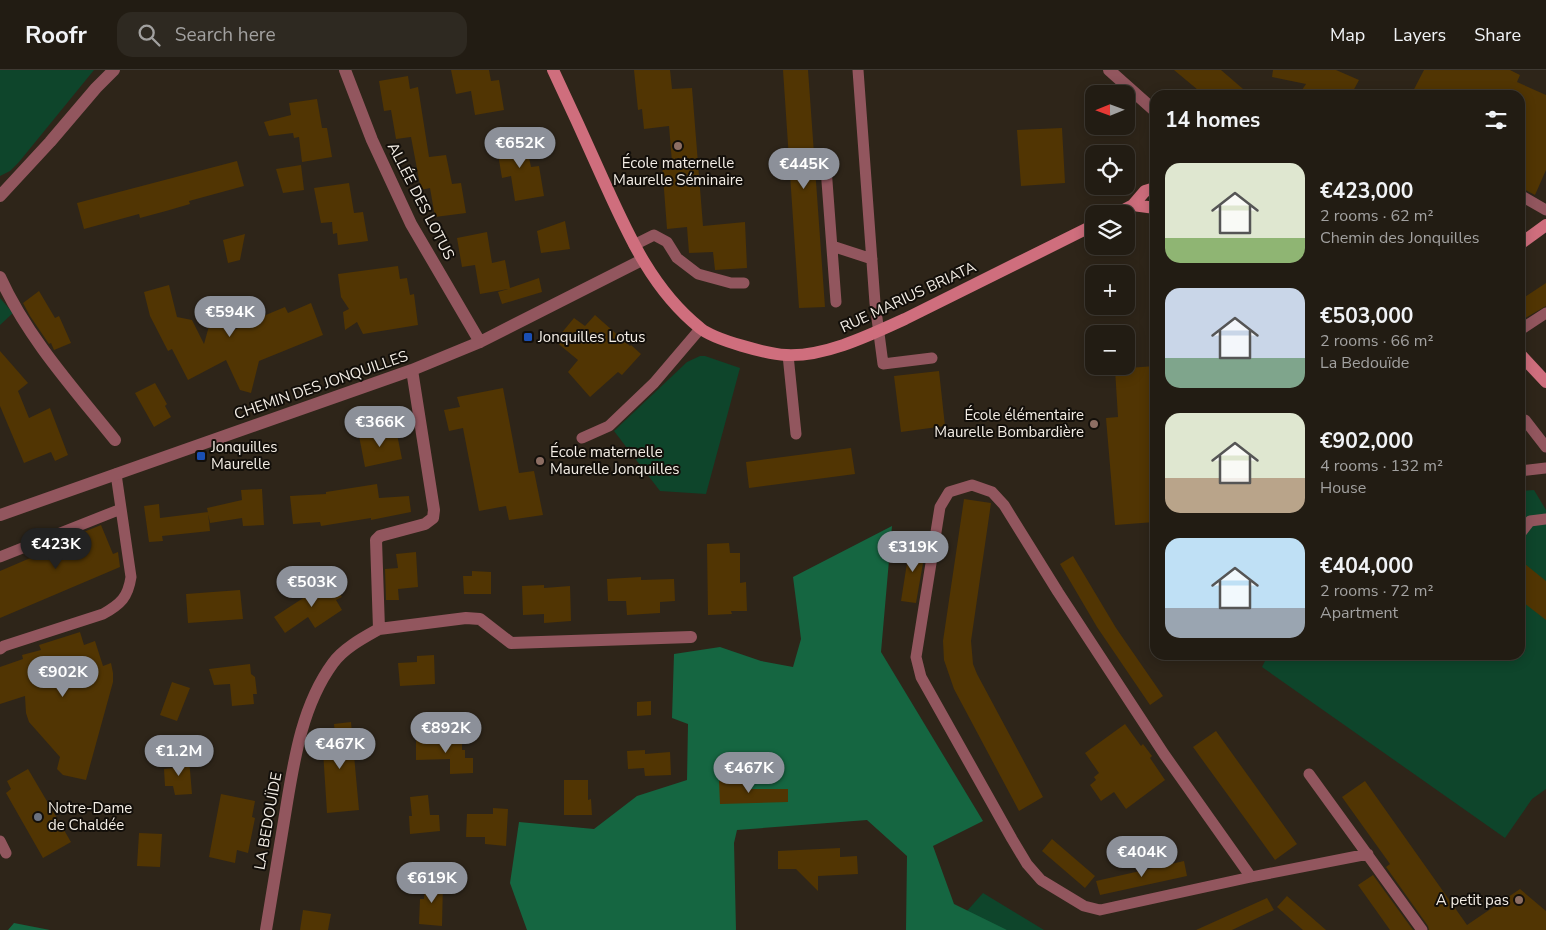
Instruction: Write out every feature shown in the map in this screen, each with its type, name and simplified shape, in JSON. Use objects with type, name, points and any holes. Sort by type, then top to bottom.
[{"type":"street","points":[[0,196],[114,70]]},
{"type":"street","name":"ALLÉE DES LOTUS","points":[[345,70],[372,140],[411,224],[480,342]]},
{"type":"street","name":"RUE MARIUS BRIATA","points":[[553,70],[634,245],[665,294],[700,328],[712,335],[771,353],[788,355],[828,350],[878,331],[905,320],[1085,230]]},
{"type":"street","points":[[1109,70],[1150,107]]},
{"type":"street","points":[[1133,205],[1145,191],[1150,190]]},
{"type":"street","points":[[1135,205],[1150,207]]},
{"type":"street","points":[[1525,240],[1546,225]]},
{"type":"street","name":"CHEMIN DES JONQUILLES","points":[[0,515],[412,370],[480,342],[642,260]]},
{"type":"street","points":[[0,277],[9,297],[42,347],[115,440]]},
{"type":"street","points":[[1525,359],[1546,382]]},
{"type":"street","points":[[378,629],[376,540],[380,536],[425,524],[433,518],[434,510],[412,370]]},
{"type":"street","name":"LA BEDOUÏDE","points":[[266,930],[290,789],[304,721],[320,683],[334,661],[353,645],[378,629],[466,618],[480,620],[511,643],[691,637]]},
{"type":"lane","points":[[858,70],[882,364],[932,358]]},
{"type":"lane","points":[[826,168],[836,302]]},
{"type":"lane","points":[[1525,198],[1546,210]]},
{"type":"lane","points":[[634,245],[654,235],[667,242],[677,258],[698,274],[731,283],[744,283]]},
{"type":"lane","points":[[832,246],[872,259]]},
{"type":"lane","points":[[1525,327],[1546,313]]},
{"type":"lane","points":[[582,438],[608,426],[615,420],[654,383],[700,328]]},
{"type":"lane","points":[[788,355],[796,434]]},
{"type":"lane","points":[[1525,425],[1533,431],[1546,446]]},
{"type":"lane","points":[[1525,470],[1546,468]]},
{"type":"lane","points":[[0,649],[4,646],[104,614],[118,606],[130,591],[131,577],[116,474]]},
{"type":"lane","points":[[1251,877],[1164,754],[1058,592],[1004,505],[992,492],[972,485],[949,492],[940,507],[916,657],[922,677],[1027,864],[1041,880],[1084,906],[1100,910],[1368,854]]},
{"type":"lane","points":[[0,557],[121,509]]},
{"type":"lane","points":[[1525,528],[1530,521],[1546,519]]},
{"type":"lane","points":[[1309,774],[1422,930]]},
{"type":"lane","points":[[0,841],[6,853]]},
{"type":"green space","points":[[0,70],[94,70],[19,162],[10,171],[0,176]]},
{"type":"green space","points":[[0,298],[13,313],[0,325]]},
{"type":"green space","points":[[700,356],[740,368],[706,494],[660,491],[614,431],[687,362]]},
{"type":"green space","points":[[1534,490],[1546,510],[1546,789],[1532,799],[1505,838],[1262,667],[1266,660],[1525,660],[1525,491]]},
{"type":"green space","points":[[892,526],[881,652],[983,821],[933,846],[954,904],[1007,930],[906,930],[907,856],[867,820],[737,830],[734,843],[736,930],[527,930],[510,883],[519,822],[594,829],[637,796],[687,780],[688,724],[672,718],[674,654],[720,647],[761,661],[793,667],[801,639],[793,577]]},
{"type":"green space","points":[[983,893],[1044,930],[950,930]]},
{"type":"green space","points":[[14,923],[50,930],[8,930]]},
{"type":"building","points":[[451,70],[489,70],[491,81],[499,80],[504,110],[475,115],[471,91],[456,94]]},
{"type":"building","points":[[634,70],[670,70],[672,89],[692,88],[703,226],[745,222],[747,268],[715,270],[713,252],[689,253],[687,227],[667,229],[662,163],[672,162],[669,126],[644,129],[642,109],[638,110]]},
{"type":"building","points":[[783,70],[808,70],[825,307],[799,308]]},
{"type":"building","points":[[1174,70],[1221,70],[1244,90],[1198,90]]},
{"type":"building","points":[[1273,70],[1336,70],[1359,80],[1354,90],[1302,90],[1306,84],[1272,77]]},
{"type":"building","points":[[1424,70],[1510,70],[1520,75],[1517,82],[1546,95],[1546,170],[1535,195],[1525,190],[1525,90],[1414,90]]},
{"type":"building","points":[[408,76],[410,89],[418,87],[429,157],[446,155],[452,184],[461,183],[466,213],[435,217],[430,188],[421,190],[411,137],[396,139],[391,110],[384,111],[379,81]]},
{"type":"building","points":[[317,99],[322,128],[327,128],[332,157],[302,162],[299,137],[294,138],[293,133],[269,136],[264,122],[291,115],[289,103]]},
{"type":"building","points":[[1062,128],[1065,183],[1021,186],[1017,130]]},
{"type":"building","points":[[525,138],[531,167],[539,166],[544,196],[515,201],[511,176],[502,178],[496,142]]},
{"type":"building","points":[[237,161],[244,186],[189,201],[190,204],[140,218],[139,214],[84,229],[77,203]]},
{"type":"building","points":[[301,165],[304,190],[283,193],[276,169]]},
{"type":"building","points":[[349,183],[354,213],[363,212],[368,241],[338,245],[337,233],[333,234],[332,222],[321,223],[314,188]]},
{"type":"building","points":[[565,221],[570,249],[541,253],[537,231]]},
{"type":"building","points":[[487,232],[492,263],[505,260],[510,288],[539,278],[542,292],[502,304],[498,292],[508,289],[480,294],[475,265],[462,267],[457,238]]},
{"type":"building","points":[[245,234],[240,260],[228,263],[223,240]]},
{"type":"building","points":[[398,266],[400,279],[407,278],[410,295],[414,294],[418,325],[363,334],[357,322],[345,330],[343,312],[349,309],[341,297],[338,274]]},
{"type":"building","points":[[1546,283],[1546,306],[1525,318],[1525,297]]},
{"type":"building","points":[[169,285],[177,317],[192,320],[204,344],[214,308],[230,311],[226,333],[285,307],[288,313],[311,303],[323,335],[259,361],[251,393],[240,390],[226,360],[188,380],[172,349],[168,351],[150,316],[144,292]]},
{"type":"building","points":[[39,291],[55,318],[59,316],[71,343],[54,350],[51,343],[49,344],[30,316],[23,303]]},
{"type":"building","points":[[595,315],[641,354],[622,375],[618,372],[590,397],[568,372],[578,360],[555,341],[574,318],[585,326]]},
{"type":"building","points":[[0,351],[28,383],[18,391],[29,418],[50,408],[68,455],[55,461],[51,452],[24,463],[0,406]]},
{"type":"building","points":[[1150,366],[1150,522],[1115,525],[1106,418],[1118,417],[1115,375],[1135,375],[1135,368]]},
{"type":"building","points":[[939,371],[945,426],[901,432],[894,376]]},
{"type":"building","points":[[155,383],[167,404],[165,406],[171,417],[154,427],[135,393]]},
{"type":"building","points":[[503,388],[519,473],[534,471],[543,515],[509,520],[506,506],[479,511],[463,428],[449,431],[444,410],[460,407],[457,397]]},
{"type":"building","points":[[396,429],[402,459],[365,467],[359,436]]},
{"type":"building","points":[[851,448],[855,474],[749,488],[746,462]]},
{"type":"building","points":[[377,484],[379,498],[409,496],[411,512],[371,520],[371,518],[321,526],[320,522],[293,524],[290,496],[326,494],[326,492]]},
{"type":"building","points":[[262,489],[264,525],[243,526],[242,518],[210,523],[207,508],[242,500],[241,490]]},
{"type":"building","points":[[964,499],[991,503],[971,641],[973,664],[1043,797],[1019,811],[954,689],[944,660],[943,641]]},
{"type":"building","points":[[159,504],[160,518],[208,512],[210,531],[162,536],[163,541],[149,542],[144,506]]},
{"type":"building","points":[[101,525],[113,554],[118,552],[120,567],[0,618],[0,571],[35,556],[34,552]]},
{"type":"building","points":[[729,543],[730,553],[740,553],[740,583],[746,582],[747,611],[731,611],[732,614],[708,615],[707,544]]},
{"type":"building","points":[[910,544],[926,546],[916,603],[901,601]]},
{"type":"building","points":[[416,552],[418,587],[398,589],[399,600],[386,600],[385,569],[398,568],[396,554]]},
{"type":"building","points":[[1073,556],[1116,628],[1163,696],[1150,705],[1097,627],[1060,564]]},
{"type":"building","points":[[1525,564],[1546,581],[1546,620],[1525,604]]},
{"type":"building","points":[[472,571],[491,572],[491,594],[464,594],[463,576],[472,576]]},
{"type":"building","points":[[641,577],[641,580],[674,579],[675,601],[660,602],[660,613],[627,615],[626,601],[608,601],[607,579]]},
{"type":"building","points":[[331,580],[342,597],[336,600],[342,610],[315,628],[308,617],[285,633],[274,617]]},
{"type":"building","points":[[544,585],[544,588],[570,586],[571,621],[544,623],[544,614],[523,615],[522,586]]},
{"type":"building","points":[[240,590],[243,619],[188,623],[186,594]]},
{"type":"building","points":[[80,632],[84,645],[95,641],[103,666],[111,663],[113,673],[113,682],[86,780],[63,775],[57,769],[60,757],[29,722],[26,713],[25,696],[0,704],[0,667],[23,659],[22,655],[41,650],[39,645]]},
{"type":"building","points":[[434,655],[435,684],[400,686],[398,663],[417,662],[417,656]]},
{"type":"building","points":[[250,664],[251,674],[255,677],[257,694],[253,694],[254,704],[232,706],[230,684],[214,685],[209,669]]},
{"type":"building","points":[[172,682],[190,688],[177,721],[160,715]]},
{"type":"building","points":[[651,701],[651,715],[637,716],[637,702]]},
{"type":"building","points":[[351,722],[359,810],[327,813],[322,735],[335,734],[334,724]]},
{"type":"building","points":[[1125,724],[1141,746],[1143,744],[1152,756],[1150,758],[1165,780],[1126,809],[1114,792],[1101,801],[1090,785],[1096,780],[1094,777],[1099,773],[1085,753]]},
{"type":"building","points":[[1216,731],[1297,844],[1275,860],[1193,747]]},
{"type":"building","points":[[462,739],[462,750],[465,750],[465,758],[473,758],[473,773],[450,774],[450,759],[416,760],[416,740]]},
{"type":"building","points":[[645,750],[645,754],[670,752],[671,775],[645,776],[644,768],[628,769],[627,751]]},
{"type":"building","points":[[189,758],[192,794],[175,795],[173,786],[165,786],[164,769],[173,768],[173,759]]},
{"type":"building","name":"Notre-Dame de Chaldée","points":[[28,769],[71,842],[43,858],[6,793],[11,789],[7,781]]},
{"type":"building","points":[[564,780],[588,780],[588,800],[591,799],[592,815],[564,815]]},
{"type":"building","points":[[750,780],[750,789],[788,789],[788,802],[720,804],[719,781]]},
{"type":"building","points":[[1365,781],[1467,925],[1520,889],[1546,911],[1546,930],[1429,930],[1386,867],[1390,864],[1342,797]]},
{"type":"building","points":[[221,794],[255,801],[252,817],[255,818],[248,853],[237,850],[235,863],[209,857]]},
{"type":"building","points":[[428,795],[430,815],[439,815],[440,831],[410,834],[409,816],[412,816],[410,797]]},
{"type":"building","points":[[493,808],[508,809],[506,846],[485,844],[485,837],[466,837],[467,814],[493,814]]},
{"type":"building","points":[[139,833],[162,834],[160,867],[137,866]]},
{"type":"building","points":[[1052,839],[1095,876],[1085,888],[1042,851]]},
{"type":"building","points":[[840,848],[840,857],[857,856],[858,874],[818,876],[818,891],[796,869],[778,869],[778,851]]},
{"type":"building","points":[[1184,861],[1187,876],[1100,895],[1096,881]]},
{"type":"building","points":[[1373,875],[1413,930],[1390,930],[1358,885]]},
{"type":"building","points":[[425,881],[443,882],[442,926],[419,924],[420,899],[424,899]]},
{"type":"building","points":[[1287,896],[1326,930],[1303,930],[1277,907]]},
{"type":"building","points":[[1267,898],[1274,910],[1232,930],[1196,930]]},
{"type":"building","points":[[303,910],[331,914],[328,930],[300,930]]},
{"type":"place","name":"École maternelle Maurelle Séminaire","points":[[678,146]]},
{"type":"place","name":"Jonquilles Lotus","points":[[528,337]]},
{"type":"place","name":"École élémentaire Maurelle Bombardière","points":[[1094,424]]},
{"type":"place","name":"Jonquilles Maurelle","points":[[201,456]]},
{"type":"place","name":"École maternelle Maurelle Jonquilles","points":[[540,461]]},
{"type":"place","name":"Notre-Dame de Chaldée","points":[[38,817]]},
{"type":"place","name":"A petit pas","points":[[1519,900]]}]
